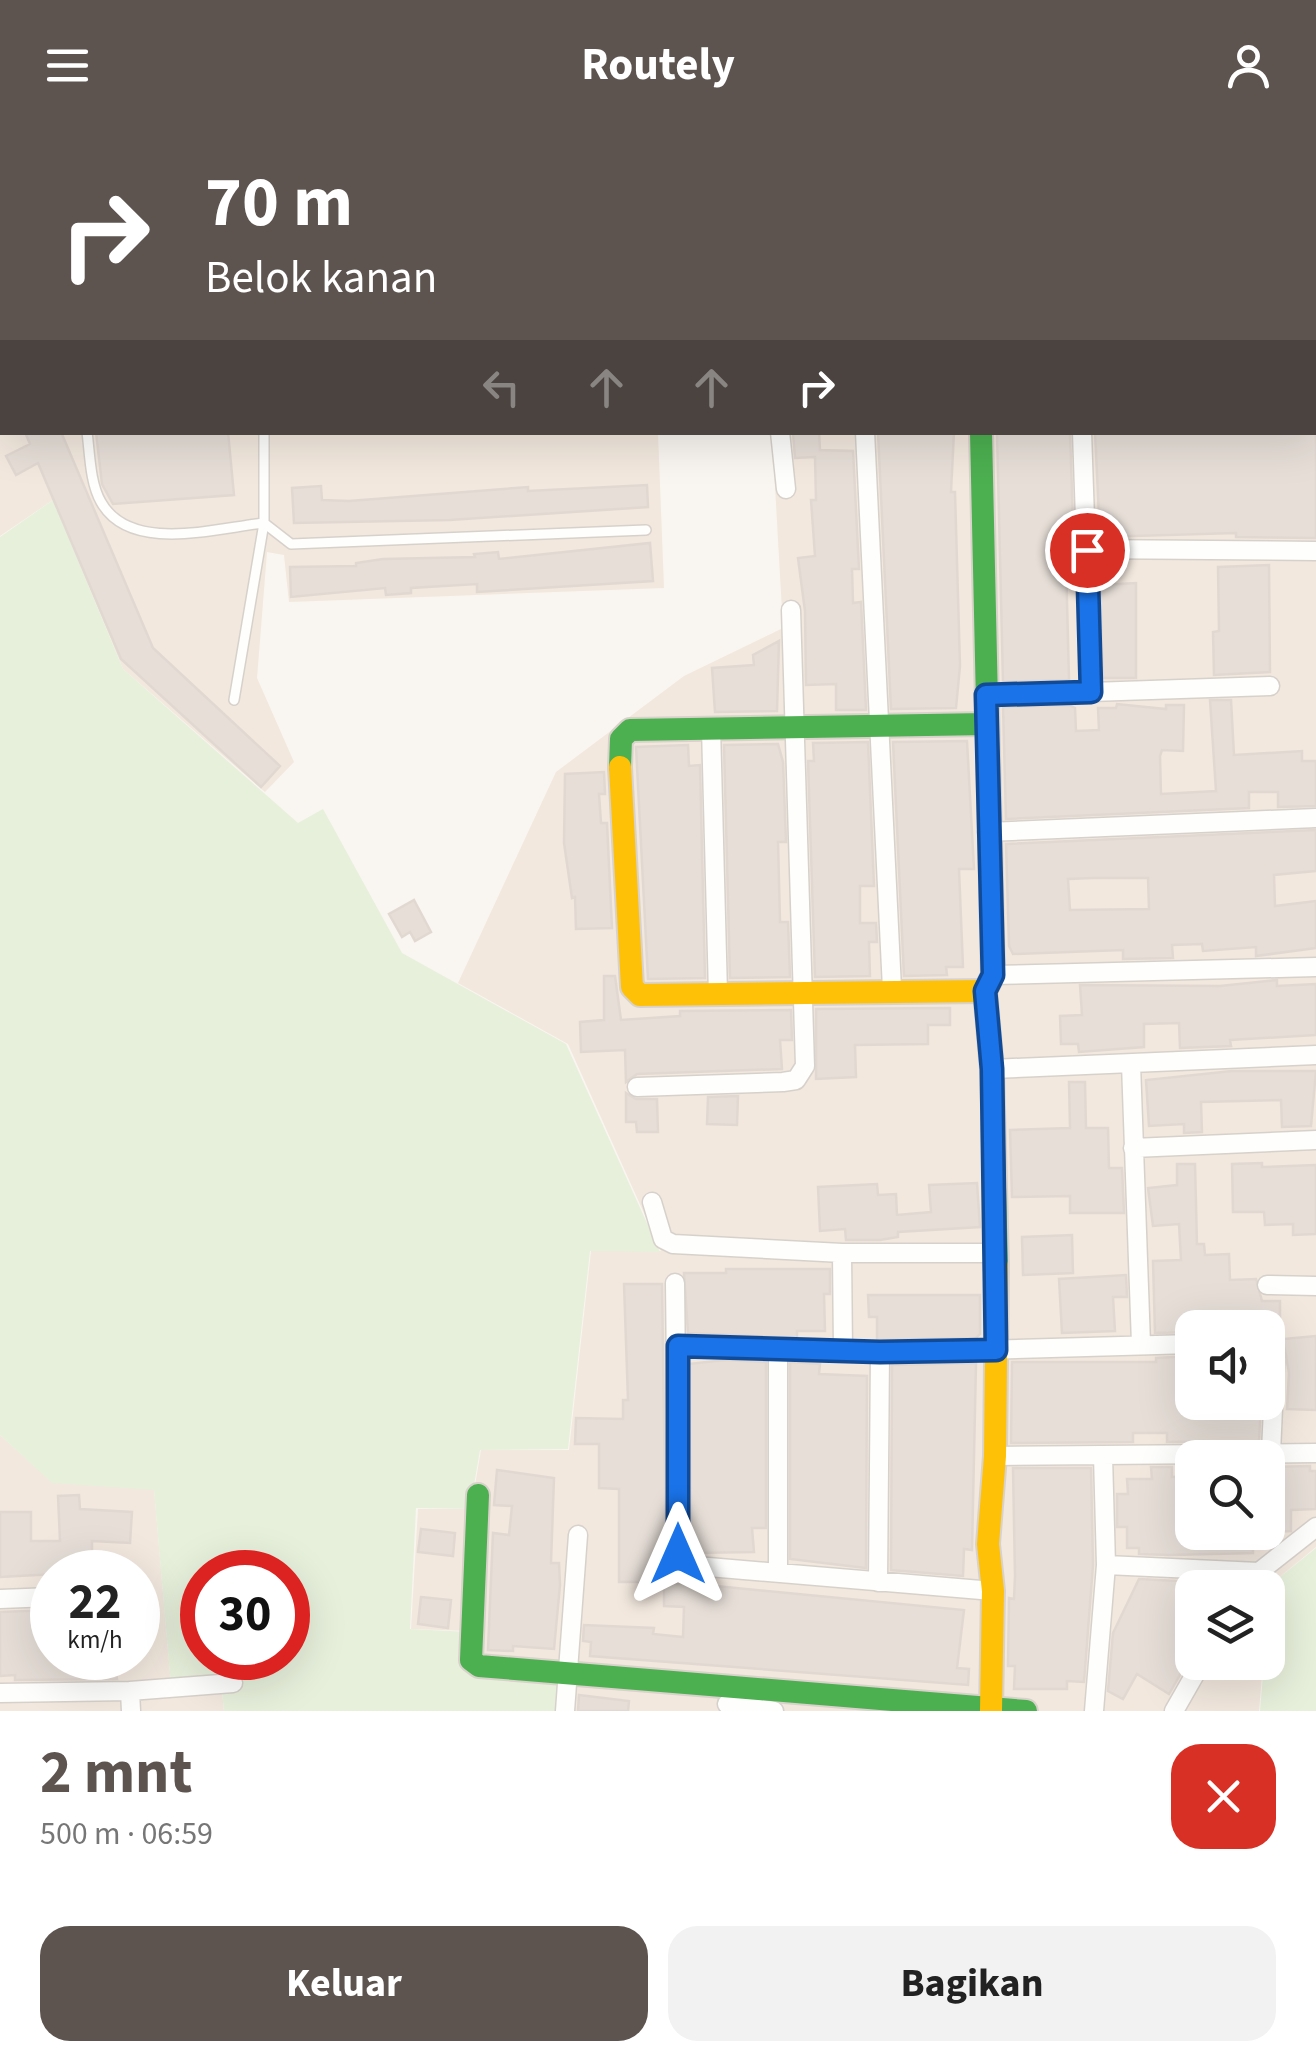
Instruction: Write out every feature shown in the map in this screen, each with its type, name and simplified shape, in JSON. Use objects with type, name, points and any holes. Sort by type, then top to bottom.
[{"type":"street","points":[[780,435],[786,490]]},
{"type":"street","points":[[865,435],[892,989]]},
{"type":"street","points":[[982,435],[989,983],[997,1253],[996,1456],[988,1544],[993,1590],[992,1708]]},
{"type":"street","points":[[1082,435],[1091,692]]},
{"type":"street","points":[[1087,550],[1316,551]]},
{"type":"street","points":[[637,1086],[796,1080],[805,1066],[791,610]]},
{"type":"street","points":[[986,695],[1270,686]]},
{"type":"street","points":[[986,724],[796,724],[630,730],[619,751],[632,987],[640,995],[892,989],[1316,967]]},
{"type":"street","points":[[711,727],[718,994]]},
{"type":"street","points":[[987,832],[1316,818]]},
{"type":"street","points":[[992,1069],[1316,1055]]},
{"type":"street","points":[[1131,1064],[1140,1344]]},
{"type":"street","points":[[1133,1148],[1316,1140]]},
{"type":"street","points":[[652,1202],[663,1239],[673,1244],[842,1253],[997,1253]]},
{"type":"street","points":[[842,1253],[843,1350]]},
{"type":"street","points":[[676,1283],[678,1554],[685,1565],[993,1590]]},
{"type":"street","points":[[1267,1285],[1316,1286]]},
{"type":"street","points":[[678,1346],[880,1352],[1175,1344]]},
{"type":"street","points":[[778,1349],[778,1572]]},
{"type":"street","points":[[878,1582],[880,1352]]},
{"type":"street","points":[[1285,1453],[1316,1452]]},
{"type":"street","points":[[996,1456],[1175,1455]]},
{"type":"street","points":[[1094,1711],[1106,1566],[1104,1456]]},
{"type":"street","points":[[478,1495],[470,1660],[479,1666],[569,1670],[1026,1711]]},
{"type":"street","points":[[1266,1570],[1316,1527]]},
{"type":"street","points":[[565,1711],[578,1535]]},
{"type":"street","points":[[1106,1566],[1175,1573]]},
{"type":"street","points":[[0,1599],[30,1598]]},
{"type":"street","points":[[1174,1711],[1192,1680]]},
{"type":"street","points":[[0,1693],[233,1683]]},
{"type":"street","points":[[130,1690],[131,1711]]},
{"type":"street","points":[[726,1704],[774,1711]]},
{"type":"lane","points":[[88,435],[99,500],[127,528],[149,534],[264,523],[291,544],[646,530]]},
{"type":"lane","points":[[234,700],[264,523],[264,435]]},
{"type":"shaded area","points":[[0,435],[658,435],[664,588],[289,602],[284,555],[267,552],[257,678],[294,762],[265,792],[123,669],[53,500],[0,536]]},
{"type":"shaded area","points":[[772,435],[1316,435],[1316,1547],[1285,1573],[1175,1570],[1175,1680],[1262,1680],[1259,1711],[564,1711],[569,1669],[468,1670],[470,1631],[411,1629],[418,1509],[471,1509],[481,1450],[569,1450],[591,1251],[661,1251],[568,1044],[458,983],[556,772],[684,676],[783,628]]},
{"type":"shaded area","points":[[0,1435],[52,1482],[154,1489],[159,1550],[30,1550],[30,1680],[160,1680],[160,1558],[171,1685],[221,1681],[224,1711],[0,1711]]},
{"type":"green space","points":[[53,500],[123,669],[298,823],[323,809],[402,953],[566,1044],[660,1252],[590,1251],[568,1449],[480,1450],[470,1509],[416,1508],[410,1629],[469,1632],[467,1670],[561,1680],[555,1711],[224,1711],[221,1681],[171,1686],[154,1490],[52,1483],[0,1435],[0,537]]},
{"type":"green space","points":[[1316,1548],[1316,1711],[1260,1711],[1263,1680],[1285,1680],[1285,1573]]},
{"type":"building","points":[[26,435],[62,435],[153,648],[280,766],[261,787],[121,659],[38,463],[16,475],[6,456],[30,444]]},
{"type":"building","points":[[96,435],[228,435],[234,495],[113,504],[102,484]]},
{"type":"building","points":[[793,435],[819,435],[820,450],[853,451],[859,569],[852,569],[853,603],[861,602],[866,710],[836,710],[836,684],[806,685],[805,611],[798,558],[815,556],[811,500],[816,500],[815,457],[795,458]]},
{"type":"building","points":[[878,435],[954,435],[951,492],[955,492],[960,666],[956,708],[891,709]]},
{"type":"building","points":[[997,435],[1070,435],[1073,522],[1065,521],[1069,680],[1003,682]]},
{"type":"building","points":[[1095,435],[1316,435],[1316,538],[1236,537],[1236,533],[1100,537]]},
{"type":"building","points":[[647,485],[648,507],[450,520],[294,523],[292,488],[321,486],[322,500],[349,501],[528,487],[528,491]]},
{"type":"building","points":[[650,543],[653,581],[477,592],[477,584],[411,588],[411,593],[386,595],[385,588],[291,597],[290,567],[356,566],[383,559],[475,557],[474,554],[498,552],[499,559]]},
{"type":"building","points":[[1269,565],[1270,672],[1214,675],[1213,632],[1219,631],[1218,567]]},
{"type":"building","points":[[1136,583],[1136,678],[1103,678],[1100,585]]},
{"type":"building","points":[[779,641],[777,711],[715,712],[712,668],[754,665],[753,655]]},
{"type":"building","points":[[1210,700],[1231,700],[1234,755],[1302,751],[1302,761],[1316,761],[1316,806],[1278,807],[1278,792],[1249,792],[1249,808],[1006,819],[1003,707],[1069,705],[1075,708],[1076,731],[1099,730],[1098,708],[1116,708],[1117,704],[1166,709],[1166,705],[1184,705],[1183,751],[1162,750],[1161,794],[1216,791]]},
{"type":"building","points":[[967,741],[974,869],[959,869],[963,967],[946,967],[947,975],[904,976],[893,742]]},
{"type":"building","points":[[868,742],[874,886],[860,886],[860,923],[876,923],[877,942],[869,942],[870,976],[815,977],[808,761],[814,761],[813,743]]},
{"type":"building","points":[[778,744],[783,762],[786,842],[778,842],[780,922],[788,922],[790,977],[730,978],[724,745]]},
{"type":"building","points":[[688,745],[689,766],[700,765],[705,978],[648,979],[636,747]]},
{"type":"building","points":[[604,772],[605,794],[599,794],[601,823],[607,823],[612,928],[576,929],[575,897],[572,898],[564,843],[565,774]]},
{"type":"building","points":[[1316,830],[1316,871],[1274,875],[1275,906],[1316,901],[1316,948],[1256,956],[1256,947],[1203,951],[1202,944],[1172,945],[1173,958],[1123,959],[1123,950],[1013,954],[1009,946],[1006,844]],"holes":[[[1148,878],[1149,909],[1070,910],[1068,879]]]},
{"type":"building","points":[[414,900],[431,932],[415,941],[410,932],[402,937],[389,914]]},
{"type":"building","points":[[604,976],[615,976],[621,1020],[680,1016],[680,1011],[791,1010],[792,1040],[780,1040],[782,1069],[637,1074],[626,1082],[625,1050],[581,1052],[580,1022],[604,1020]]},
{"type":"building","points":[[1277,980],[1277,986],[1316,984],[1316,1035],[1230,1040],[1231,1046],[1180,1048],[1179,1023],[1144,1024],[1144,1047],[1079,1052],[1078,1044],[1061,1044],[1060,1016],[1082,1015],[1080,985],[1220,986]]},
{"type":"building","points":[[950,1008],[950,1025],[928,1025],[928,1044],[855,1045],[856,1077],[816,1079],[816,1009]]},
{"type":"building","points":[[1232,1071],[1316,1071],[1311,1126],[1282,1127],[1281,1100],[1201,1102],[1202,1132],[1184,1133],[1184,1124],[1149,1126],[1146,1080]]},
{"type":"building","points":[[1069,1082],[1085,1082],[1086,1128],[1108,1128],[1109,1168],[1122,1168],[1124,1213],[1070,1213],[1070,1196],[1012,1197],[1010,1130],[1070,1128]]},
{"type":"building","points":[[626,1093],[636,1099],[657,1099],[658,1132],[637,1132],[636,1122],[626,1122]]},
{"type":"building","points":[[738,1096],[737,1125],[707,1124],[708,1097]]},
{"type":"building","points":[[1262,1163],[1262,1167],[1316,1165],[1316,1234],[1293,1235],[1293,1224],[1265,1225],[1264,1212],[1233,1212],[1232,1164]]},
{"type":"building","points":[[1177,1164],[1195,1164],[1197,1244],[1204,1244],[1205,1255],[1229,1254],[1230,1280],[1256,1279],[1262,1301],[1280,1301],[1280,1310],[1175,1310],[1175,1332],[1155,1333],[1153,1261],[1181,1260],[1179,1224],[1153,1226],[1148,1188],[1177,1185]]},
{"type":"building","points":[[977,1183],[980,1227],[898,1232],[898,1237],[880,1240],[846,1240],[845,1229],[820,1231],[818,1187],[877,1184],[878,1195],[896,1194],[897,1215],[931,1212],[929,1185]]},
{"type":"building","points":[[1072,1235],[1073,1273],[1023,1275],[1022,1237]]},
{"type":"building","points":[[726,1269],[830,1269],[830,1294],[824,1294],[825,1331],[797,1331],[797,1338],[688,1333],[684,1273],[726,1273]]},
{"type":"building","points":[[1126,1275],[1127,1297],[1113,1297],[1115,1331],[1062,1333],[1059,1279]]},
{"type":"building","points":[[624,1284],[662,1284],[666,1554],[656,1554],[657,1582],[619,1582],[619,1489],[599,1488],[599,1444],[575,1444],[576,1418],[623,1419],[623,1400],[628,1400]]},
{"type":"building","points":[[868,1295],[980,1295],[980,1334],[976,1338],[877,1340],[877,1317],[869,1317]]},
{"type":"building","points":[[1316,1336],[1316,1410],[1287,1409],[1289,1373],[1285,1339]]},
{"type":"building","points":[[1175,1357],[1175,1420],[1260,1420],[1259,1440],[1167,1442],[1167,1433],[1133,1433],[1133,1442],[1011,1443],[1012,1362],[1156,1362],[1156,1358]]},
{"type":"building","points":[[725,1360],[766,1362],[766,1528],[752,1528],[754,1552],[692,1553],[688,1364]]},
{"type":"building","points":[[790,1362],[820,1364],[819,1374],[867,1376],[866,1568],[790,1559]]},
{"type":"building","points":[[976,1363],[972,1550],[964,1549],[963,1576],[891,1570],[892,1365]]},
{"type":"building","points":[[1310,1466],[1310,1471],[1316,1471],[1316,1509],[1291,1510],[1291,1531],[1285,1531],[1285,1467]]},
{"type":"building","points":[[1151,1467],[1172,1467],[1175,1550],[1253,1553],[1139,1554],[1139,1548],[1127,1548],[1127,1527],[1117,1527],[1117,1494],[1128,1494],[1127,1479],[1152,1479]]},
{"type":"building","points":[[1013,1468],[1091,1468],[1093,1565],[1084,1682],[1067,1681],[1067,1689],[1014,1689],[1015,1666],[1008,1666],[1009,1598],[1014,1599],[1015,1576]]},
{"type":"building","points":[[497,1470],[554,1478],[551,1563],[559,1563],[560,1585],[554,1649],[513,1646],[513,1651],[488,1650],[493,1533],[509,1535],[512,1506],[494,1505]]},
{"type":"building","points":[[79,1495],[80,1509],[132,1512],[130,1543],[92,1541],[92,1550],[30,1550],[30,1575],[0,1577],[0,1512],[31,1512],[31,1541],[60,1541],[58,1496]]},
{"type":"building","points":[[421,1529],[455,1533],[453,1556],[418,1552]]},
{"type":"building","points":[[1139,1579],[1175,1581],[1177,1680],[1169,1694],[1137,1674],[1123,1699],[1108,1691],[1113,1633]]},
{"type":"building","points":[[685,1583],[964,1610],[957,1668],[969,1669],[968,1685],[590,1656],[591,1642],[583,1641],[584,1625],[654,1628],[653,1634],[683,1637],[684,1607],[664,1606],[664,1585]]},
{"type":"building","points":[[421,1597],[451,1600],[448,1628],[418,1624]]},
{"type":"building","points":[[30,1611],[30,1680],[0,1676],[0,1612]]},
{"type":"building","points":[[579,1695],[629,1701],[628,1711],[578,1711]]},
{"type":"traffic: fast","points":[[981,435],[993,975],[985,991],[992,1069],[997,1266]]},
{"type":"traffic: fast","points":[[620,767],[621,739],[630,730],[986,724]]},
{"type":"traffic: fast","points":[[478,1495],[471,1660],[479,1666],[1026,1711]]},
{"type":"traffic: slow","points":[[620,767],[632,987],[640,995],[985,991]]},
{"type":"traffic: slow","points":[[991,1711],[993,1591],[988,1544],[995,1456],[997,1266]]},
{"type":"route","points":[[678,1554],[678,1346],[880,1352],[996,1350],[992,1069],[985,991],[993,975],[986,695],[1091,692],[1087,550]]}]
